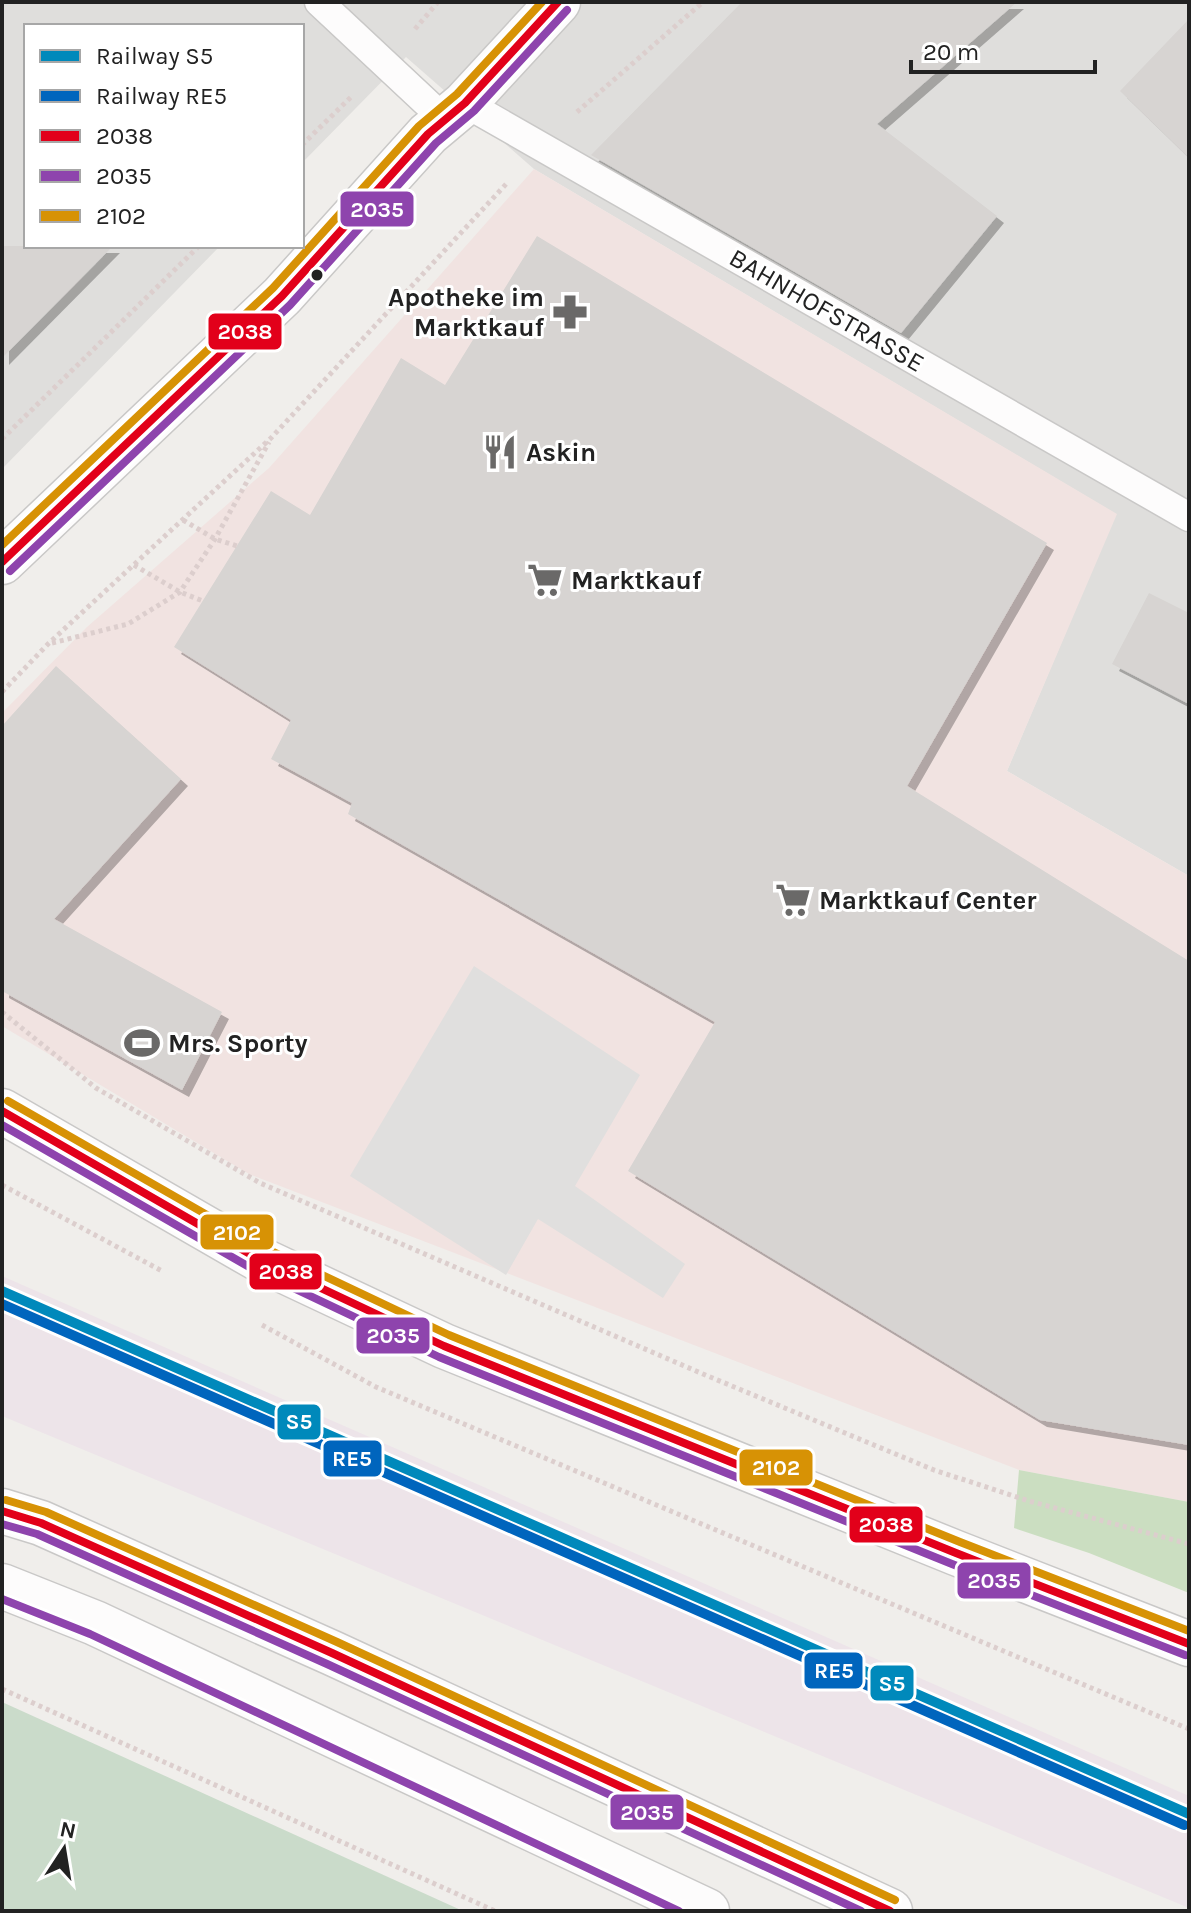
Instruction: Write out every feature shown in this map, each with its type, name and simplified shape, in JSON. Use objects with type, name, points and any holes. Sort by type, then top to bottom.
[{"type":"street","points":[[2,562],[282,296],[558,2]]},
{"type":"street","points":[[2,1111],[257,1258],[444,1346],[970,1559],[1189,1644]]},
{"type":"street","points":[[2,1511],[41,1523],[317,1646],[890,1911]]},
{"type":"street","points":[[2,1586],[95,1623],[707,1911]]},
{"type":"lane","name":"BAHNHOFSTRASSE","points":[[319,2],[454,111],[539,145],[1189,517]]},
{"type":"path","points":[[2,692],[49,643],[271,438],[539,145],[703,2]]},
{"type":"path","points":[[2,439],[197,248]]},
{"type":"path","points":[[49,643],[128,624],[180,592],[215,539],[271,438]]},
{"type":"path","points":[[183,520],[215,539],[237,546]]},
{"type":"path","points":[[134,565],[180,592],[203,601]]},
{"type":"path","points":[[2,1012],[96,1088],[260,1183],[934,1470],[1029,1501],[1189,1544]]},
{"type":"path","points":[[2,1185],[168,1274]]},
{"type":"path","points":[[251,1319],[376,1387],[1189,1729]]},
{"type":"path","points":[[2,1689],[495,1911]]},
{"type":"shaded area","points":[[2,2],[1189,2],[1189,876],[1007,771],[1116,514],[534,169],[406,57],[304,161],[304,24],[24,24],[24,248],[218,248],[2,469]]},
{"type":"shaded area","points":[[534,169],[1117,514],[1007,771],[1189,876],[1189,1502],[1019,1470],[249,1174],[2,1026],[2,713],[87,627],[269,468]]},
{"type":"shaded area","points":[[474,966],[640,1075],[575,1186],[685,1264],[663,1298],[538,1219],[506,1275],[350,1176]]},
{"type":"shaded area","points":[[2,1276],[1189,1796],[1189,1908],[2,1416]]},
{"type":"green space","points":[[1019,1470],[1189,1502],[1189,1593],[1089,1553],[1014,1528]]},
{"type":"green space","points":[[2,1702],[463,1911],[2,1911]]},
{"type":"building","points":[[742,2],[1017,2],[877,124],[997,216],[901,333],[591,155]]},
{"type":"building","points":[[1189,19],[1189,158],[1120,91]]},
{"type":"building","name":"Marktkauf Center","points":[[537,236],[1047,543],[907,786],[1189,961],[1189,1445],[1040,1420],[628,1171],[715,1022],[348,814],[352,803],[271,759],[291,720],[174,647],[271,491],[310,515],[401,358],[445,385]]},
{"type":"building","points":[[2,246],[111,248],[2,358]]},
{"type":"building","points":[[1149,593],[1189,613],[1189,704],[1112,664]]},
{"type":"building","points":[[56,666],[181,779],[54,919],[222,1012],[182,1090],[2,991],[2,726]]},
{"type":"rail line","name":"S5","points":[[2,1291],[1189,1814]]},
{"type":"rail line","name":"RE5","points":[[2,1304],[1184,1825]]},
{"type":"transit line","name":"2102","points":[[2,545],[273,288],[419,126],[457,94],[542,2]]},
{"type":"transit line","name":"2038","points":[[2,562],[282,296],[428,134],[465,103],[558,2]]},
{"type":"transit line","name":"2035","points":[[10,571],[290,305],[436,143],[474,111],[567,10]]},
{"type":"transit line","name":"2102","points":[[8,1101],[263,1247],[449,1335],[960,1542],[1189,1631]]},
{"type":"transit line","name":"2038","points":[[2,1111],[257,1258],[444,1346],[1189,1644]]},
{"type":"transit line","name":"2035","points":[[2,1125],[251,1268],[439,1357],[1185,1655]]},
{"type":"transit line","name":"2102","points":[[6,1500],[46,1512],[337,1642],[895,1900]]},
{"type":"transit line","name":"2038","points":[[2,1511],[41,1523],[332,1653],[890,1911]]},
{"type":"transit line","name":"2035","points":[[2,1524],[37,1534],[327,1664],[861,1911]]},
{"type":"transit line","name":"2035","points":[[2,1599],[90,1634],[679,1911]]},
{"type":"place","name":"Apotheke im Marktkauf","points":[[570,312]]},
{"type":"place","name":"Askin","points":[[500,452]]},
{"type":"place","name":"Marktkauf","points":[[545,580]]},
{"type":"place","name":"Marktkauf Center","points":[[793,900]]},
{"type":"place","name":"Mrs. Sporty","points":[[142,1043]]}]
